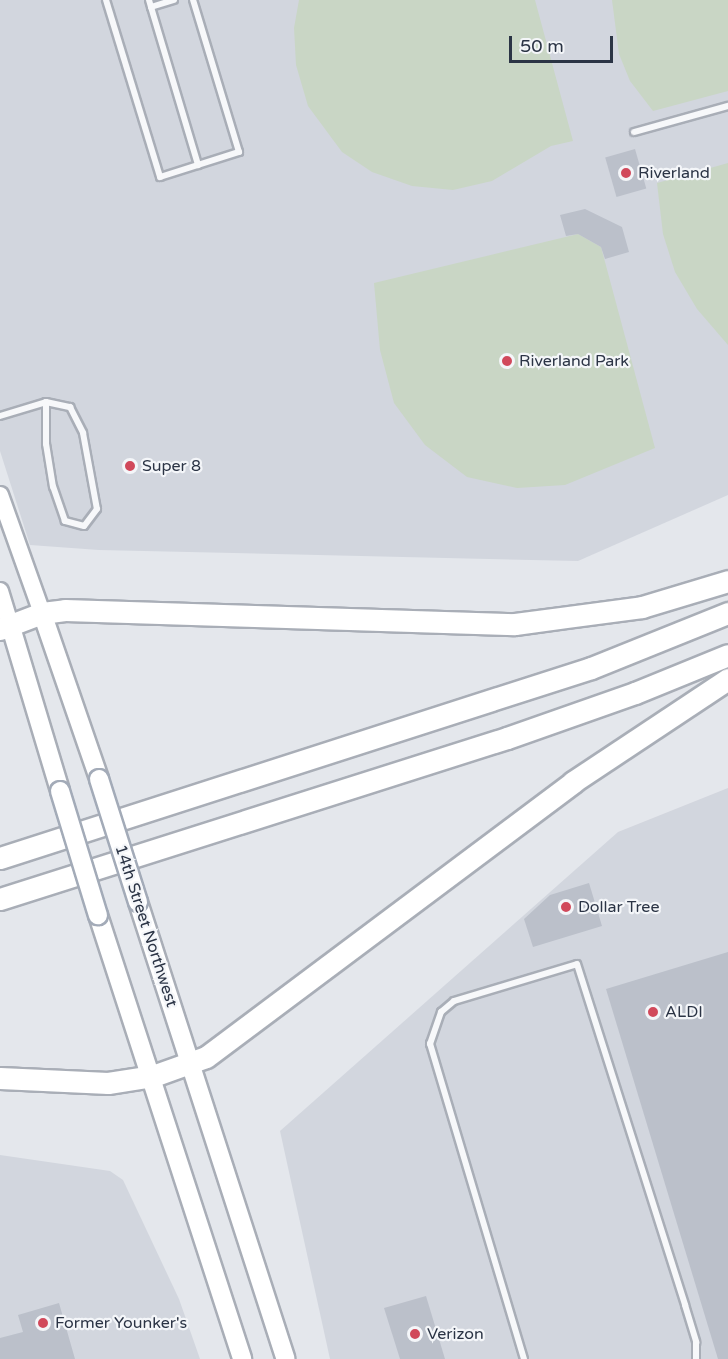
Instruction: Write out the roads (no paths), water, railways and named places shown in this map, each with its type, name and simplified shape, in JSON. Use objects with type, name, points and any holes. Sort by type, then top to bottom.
[{"type":"highway","points":[[5,626],[42,613],[90,610],[417,624],[515,624],[642,607],[728,581]]},
{"type":"highway","points":[[0,858],[591,668],[728,612]]},
{"type":"highway","points":[[0,899],[507,738],[635,693],[728,654]]},
{"type":"highway","points":[[0,1078],[108,1083],[153,1076],[192,1064],[266,1016],[613,753],[728,679]]},
{"type":"main road","name":"14th Street Northwest","points":[[0,495],[99,779],[286,1359]]},
{"type":"main road","points":[[0,591],[5,626],[60,791],[98,915],[153,1076],[242,1359]]},
{"type":"lane","points":[[106,0],[160,177],[239,152],[193,0]]},
{"type":"lane","points":[[174,0],[150,3],[198,165]]},
{"type":"lane","points":[[634,132],[728,106]]},
{"type":"lane","points":[[0,416],[46,402],[70,407],[83,433],[97,509],[84,526],[65,521],[53,487],[46,444],[46,402]]},
{"type":"lane","points":[[524,1359],[430,1044],[441,1012],[454,1001],[577,964],[682,1295],[696,1342],[696,1359]]},
{"type":"place","name":"Riverland","points":[[626,173]]},
{"type":"place","name":"Riverland Park","points":[[507,361]]},
{"type":"place","name":"Super 8","points":[[130,466]]},
{"type":"place","name":"Dollar Tree","points":[[566,907]]},
{"type":"place","name":"ALDI","points":[[653,1012]]},
{"type":"place","name":"Former Younker's","points":[[43,1323]]},
{"type":"place","name":"Verizon","points":[[415,1334]]}]
